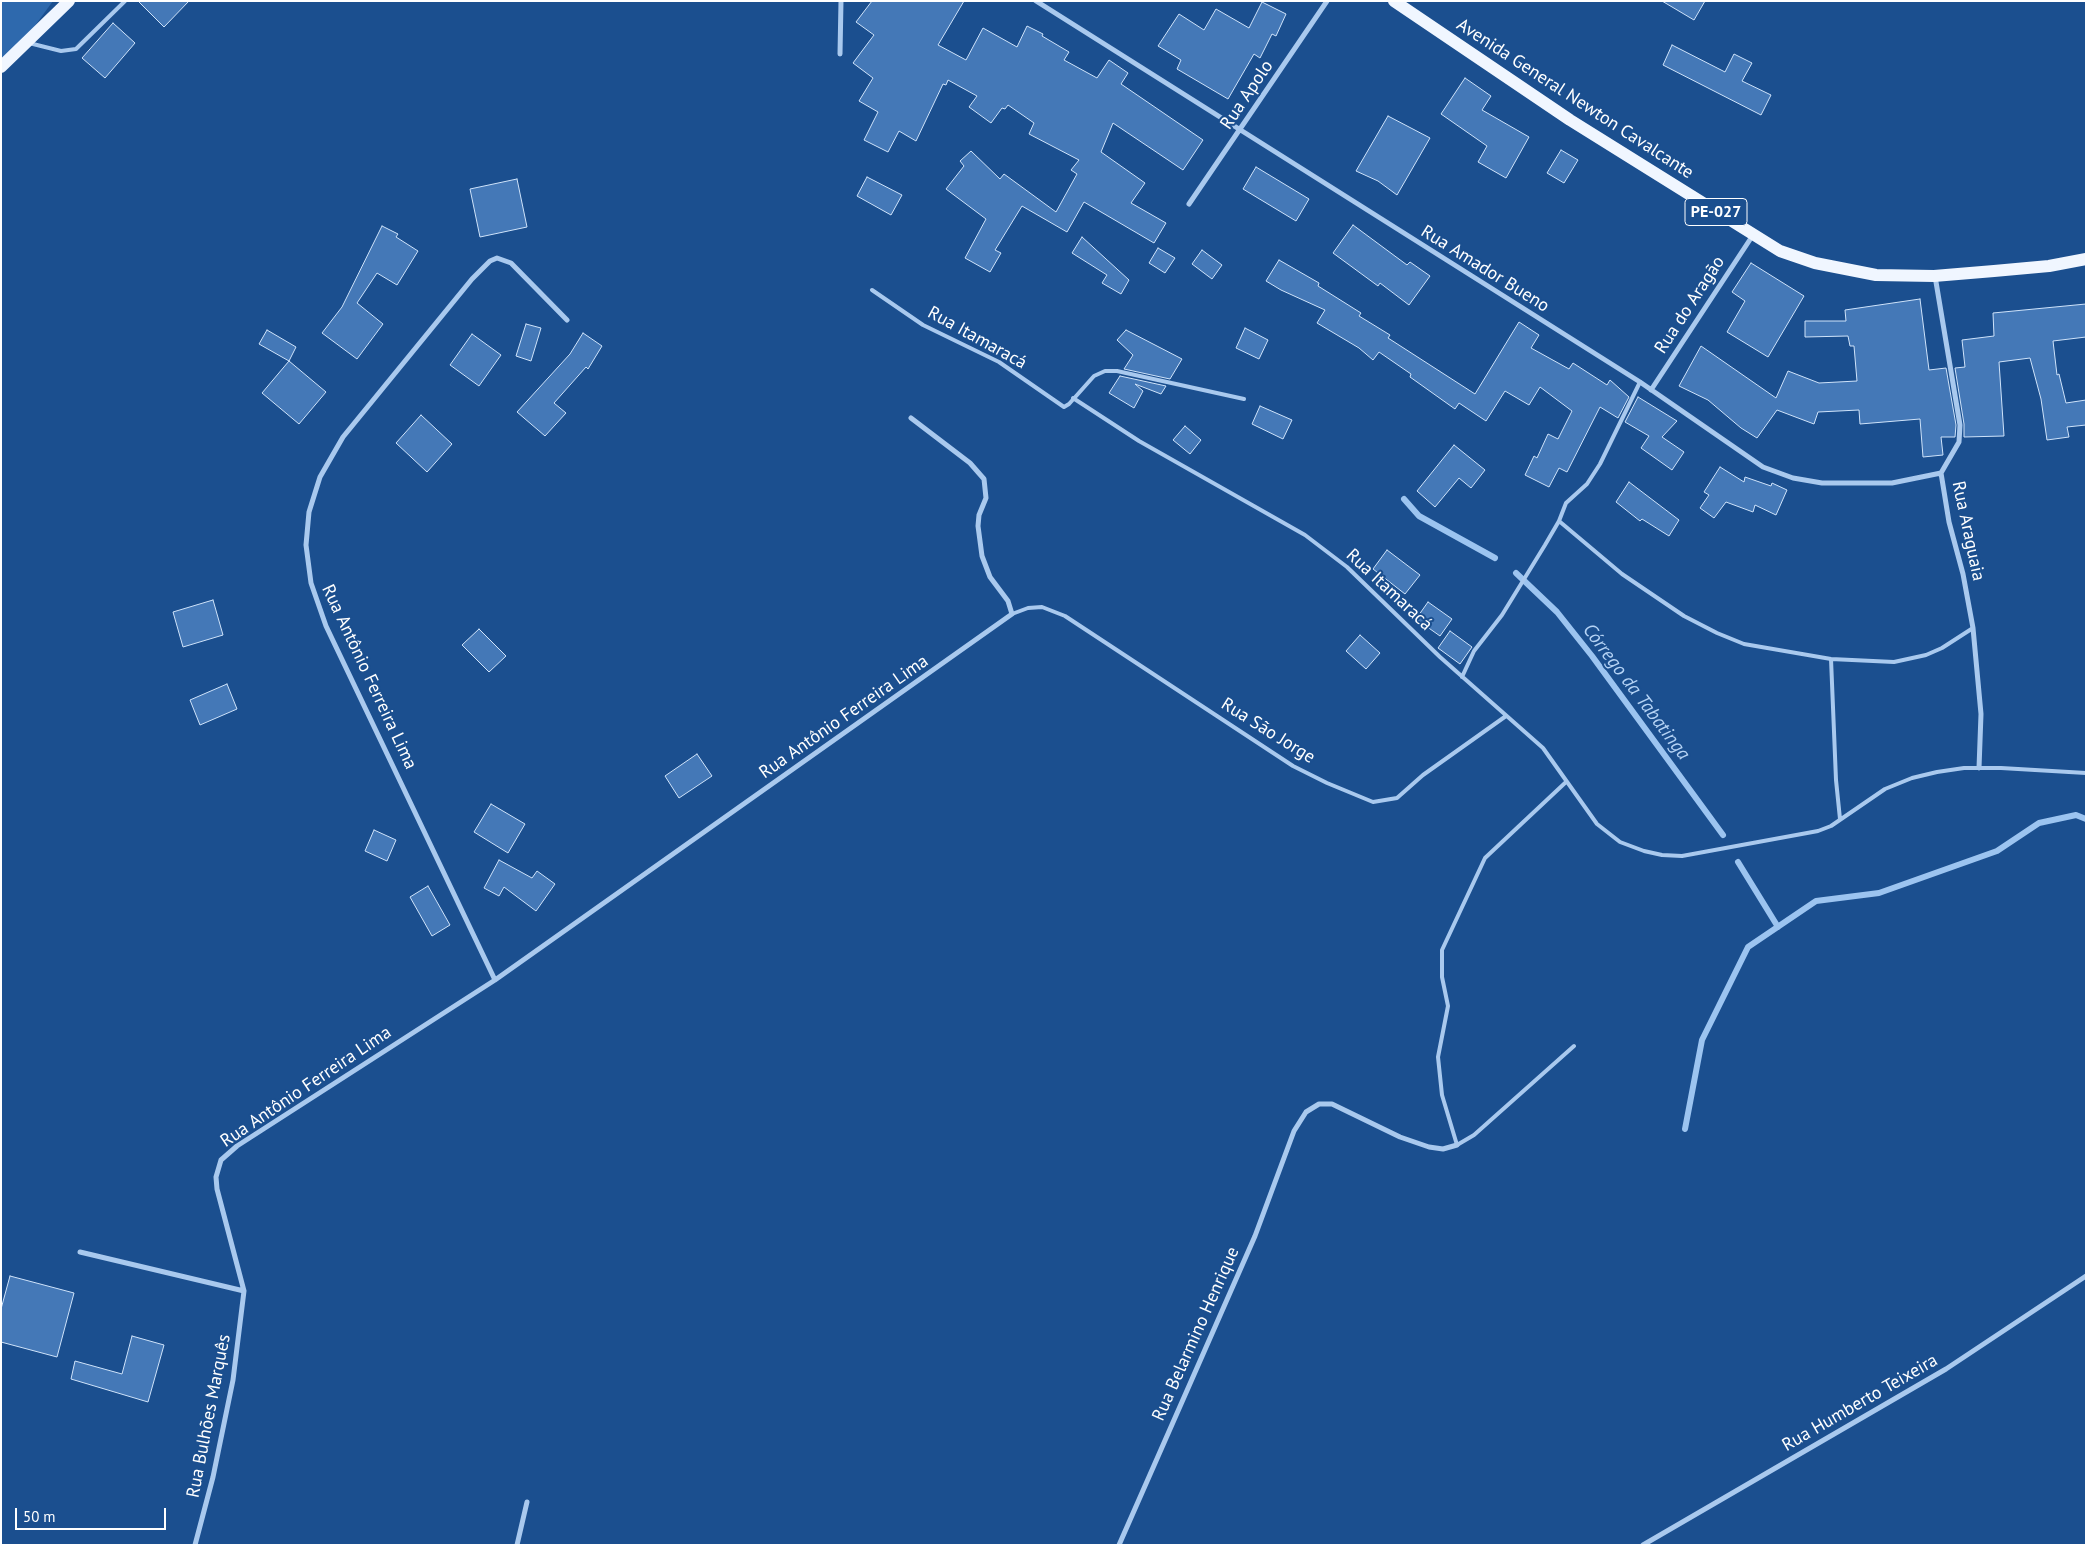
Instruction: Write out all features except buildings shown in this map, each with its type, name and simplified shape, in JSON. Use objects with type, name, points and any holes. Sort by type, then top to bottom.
[{"type":"main road","name":"Avenida General Newton Cavalcante","points":[[1394,1],[1570,120],[1752,235],[1780,250],[1815,263],[1876,275],[1934,276],[2049,266],[2086,259]]},
{"type":"main road","points":[[1,66],[63,3]]},
{"type":"street","points":[[840,54],[841,1]]},
{"type":"street","name":"Rua Amador Bueno","points":[[1036,1],[1640,382],[1756,463],[1793,478],[1822,483],[1892,483],[1942,473]]},
{"type":"street","name":"Rua Apolo","points":[[1189,204],[1327,1]]},
{"type":"street","name":"Rua do Aragão","points":[[1652,390],[1752,235]]},
{"type":"street","name":"Rua Antônio Ferreira Lima","points":[[495,980],[326,626],[311,583],[306,545],[309,512],[320,477],[343,437],[472,279],[490,260],[497,258],[511,263],[567,320]]},
{"type":"street","name":"Rua Araguaia","points":[[1934,276],[1960,425],[1959,442],[1942,473],[1951,530],[1964,574],[1973,628],[1981,714],[1980,768]]},
{"type":"street","points":[[911,418],[970,463],[984,479],[986,498],[979,515],[978,526],[982,556],[990,577],[1008,601],[1012,614]]},
{"type":"street","name":"Rua Antônio Ferreira Lima","points":[[244,1291],[217,1189],[216,1177],[221,1160],[237,1146],[495,980],[1012,614]]},
{"type":"street","name":"Rua Belarmino Henrique","points":[[1118,1545],[1254,1236],[1294,1131],[1306,1112],[1324,1103],[1346,1110],[1400,1137],[1429,1147],[1457,1146]]},
{"type":"street","points":[[80,1252],[244,1291]]},
{"type":"street","name":"Rua Humberto Teixeira","points":[[1643,1545],[1946,1369],[2086,1276]]},
{"type":"street","name":"Rua Bulhões Marquês","points":[[196,1545],[213,1477],[233,1380],[244,1291]]},
{"type":"street","points":[[517,1545],[527,1502]]},
{"type":"lane","points":[[26,42],[60,52],[76,49],[125,1]]},
{"type":"lane","name":"Rua Itamaracá","points":[[872,290],[923,325],[998,362],[1060,405],[1069,404],[1073,398],[1139,441],[1305,535],[1347,566],[1462,677],[1543,748],[1597,824],[1620,842],[1644,852],[1662,856],[1682,856],[1818,831],[1840,819],[1884,789],[1912,778],[1946,770],[1980,768],[2086,773]]},
{"type":"lane","points":[[1073,398],[1094,376],[1104,371],[1117,371],[1244,399]]},
{"type":"lane","points":[[1462,677],[1474,651],[1502,615],[1559,521],[1566,502],[1586,484],[1600,464],[1640,382]]},
{"type":"lane","points":[[1559,521],[1622,574],[1684,616],[1744,644],[1831,659],[1867,662],[1911,659],[1942,648],[1973,628]]},
{"type":"lane","name":"Rua São Jorge","points":[[1012,614],[1028,608],[1042,607],[1065,616],[1293,766],[1373,802],[1397,798],[1423,775],[1506,716]]},
{"type":"lane","points":[[1831,659],[1834,747],[1840,819]]},
{"type":"lane","points":[[1566,782],[1485,858],[1442,950],[1441,969],[1448,1006],[1438,1057],[1442,1095],[1457,1146],[1474,1135],[1574,1046]]},
{"type":"shaded area","points":[[1,1],[53,1],[1,72]]},
{"type":"waterway","name":"Córrego da Tabatinga","points":[[1404,499],[1419,516],[1495,558]]},
{"type":"waterway","name":"Córrego da Tabatinga","points":[[1516,573],[1557,612],[1592,656],[1723,835]]},
{"type":"waterway","name":"Córrego da Tabatinga","points":[[1685,1129],[1702,1040],[1748,947],[1816,901],[1879,893],[1997,851],[2039,823],[2076,815],[2086,819]]},
{"type":"waterway","name":"Córrego da Tabatinga","points":[[1738,862],[1778,927]]}]
